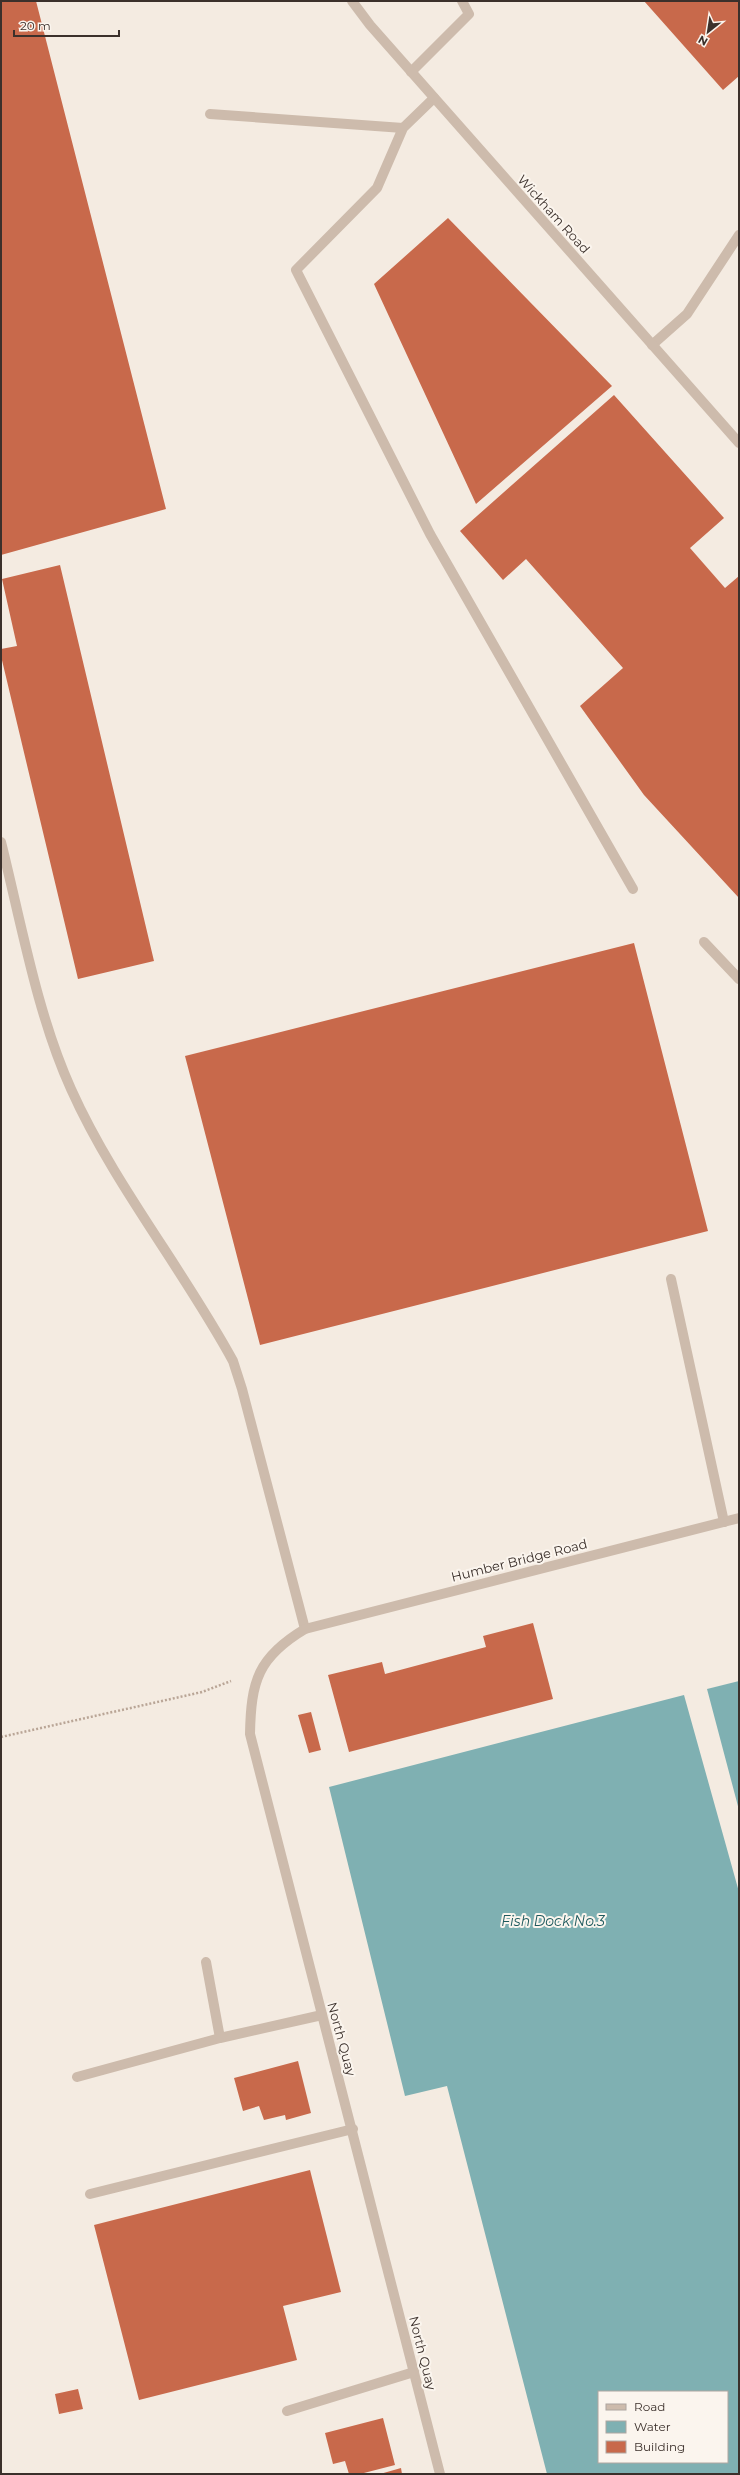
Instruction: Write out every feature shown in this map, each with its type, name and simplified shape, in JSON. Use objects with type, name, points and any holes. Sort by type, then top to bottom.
[{"type":"street","name":"Wickham Road","points":[[352,1],[370,25],[411,72],[739,443]]},
{"type":"street","points":[[411,72],[468,14],[462,1]]},
{"type":"street","points":[[434,98],[403,128],[377,188],[296,270],[430,534],[634,889]]},
{"type":"street","points":[[210,114],[403,128]]},
{"type":"street","points":[[652,345],[687,314],[739,235]]},
{"type":"street","points":[[1,842],[52,1046],[71,1090],[97,1140],[233,1361],[242,1389],[305,1629]]},
{"type":"street","points":[[704,942],[739,979]]},
{"type":"street","points":[[671,1279],[724,1522]]},
{"type":"street","name":"Humber Bridge Road","points":[[305,1629],[739,1518]]},
{"type":"street","name":"North Quay","points":[[305,1629],[282,1643],[262,1669],[251,1702],[250,1734],[440,2474]]},
{"type":"street","points":[[206,1962],[220,2038]]},
{"type":"street","points":[[77,2077],[220,2038],[322,2016]]},
{"type":"street","points":[[90,2194],[352,2129]]},
{"type":"street","points":[[287,2411],[414,2372]]},
{"type":"path","points":[[1,1738],[202,1692],[262,1669]]},
{"type":"water","points":[[739,1681],[739,1810],[707,1689]]},
{"type":"water","name":"Fish Dock No.3","points":[[684,1695],[739,1892],[739,2474],[547,2474],[447,2086],[405,2096],[329,1787]]},
{"type":"building","points":[[1,1],[36,1],[166,509],[1,555]]},
{"type":"building","points":[[644,1],[739,1],[739,76],[723,90]]},
{"type":"building","points":[[448,218],[612,386],[476,504],[374,284]]},
{"type":"building","points":[[614,395],[724,518],[690,548],[725,588],[739,576],[739,898],[644,795],[580,706],[623,668],[526,559],[503,580],[460,531]]},
{"type":"building","points":[[60,565],[154,961],[78,979],[1,656],[1,649],[17,646],[2,579]]},
{"type":"building","points":[[634,943],[708,1231],[260,1345],[185,1056]]},
{"type":"building","points":[[533,1623],[553,1699],[349,1752],[328,1675],[382,1662],[385,1674],[486,1647],[483,1636]]},
{"type":"building","points":[[311,1712],[321,1750],[309,1753],[298,1715]]},
{"type":"building","points":[[298,2061],[311,2113],[286,2120],[285,2115],[264,2120],[259,2106],[243,2111],[234,2078]]},
{"type":"building","points":[[310,2170],[341,2292],[283,2306],[297,2360],[139,2400],[94,2225]]},
{"type":"building","points":[[78,2389],[83,2409],[59,2414],[55,2394]]},
{"type":"building","points":[[383,2418],[395,2465],[360,2474],[349,2474],[345,2461],[333,2464],[325,2433]]},
{"type":"building","points":[[401,2468],[402,2474],[380,2474]]}]
